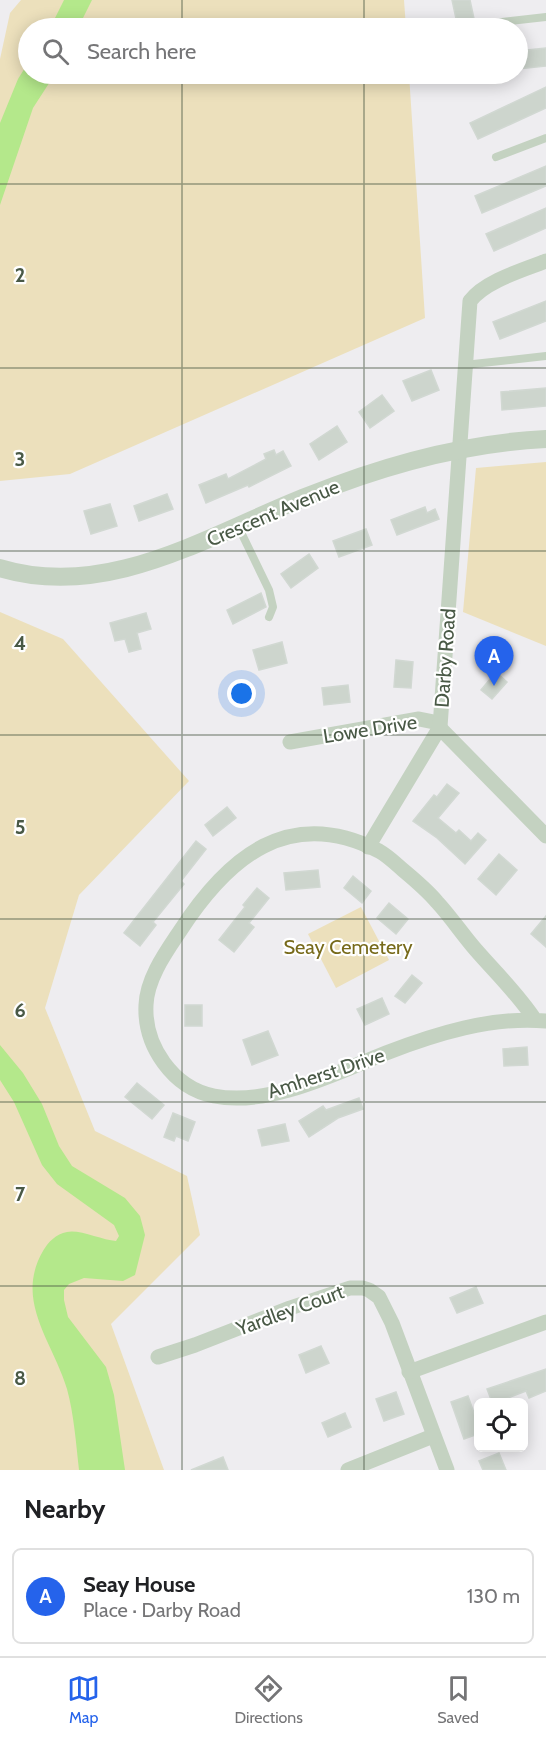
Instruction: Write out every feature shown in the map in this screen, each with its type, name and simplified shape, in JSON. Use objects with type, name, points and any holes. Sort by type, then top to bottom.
[{"type":"street","name":"Darby Road","points":[[368,847],[440,727],[468,306],[474,295],[494,283],[546,261]]},
{"type":"street","name":"Crescent Avenue","points":[[0,568],[35,576],[62,577],[107,572],[176,553],[299,499],[404,463],[458,450],[546,439]]},
{"type":"street","name":"Lowe Drive","points":[[290,742],[427,719],[440,727],[546,836]]},
{"type":"street","name":"Amherst Drive","points":[[303,834],[321,834],[357,842],[390,858],[438,902],[475,949],[541,1021],[507,1022],[446,1033],[298,1087],[263,1095],[235,1098],[216,1097],[188,1086],[171,1071],[157,1052],[146,1015],[147,995],[153,977],[176,937],[213,885],[254,850],[270,842],[303,834]]},
{"type":"street","name":"Yardley Court","points":[[158,1358],[290,1308],[350,1288],[363,1288],[375,1293],[383,1303],[410,1372]]},
{"type":"street","points":[[447,1470],[410,1372],[546,1322]]},
{"type":"street","points":[[348,1470],[433,1436]]},
{"type":"lane","points":[[528,19],[546,17]]},
{"type":"lane","points":[[496,157],[546,138]]},
{"type":"lane","points":[[464,365],[546,356]]},
{"type":"lane","points":[[238,526],[269,590],[273,607],[269,617]]},
{"type":"green space","points":[[21,0],[404,0],[405,18],[18,18],[18,84],[410,84],[425,318],[70,474],[0,481],[0,59],[10,13]]},
{"type":"green space","points":[[546,462],[546,646],[463,612],[476,468]]},
{"type":"green space","points":[[0,612],[63,639],[189,781],[79,895],[45,1008],[95,1131],[187,1176],[200,1235],[111,1324],[164,1470],[0,1470]]},
{"type":"green space","name":"Seay Cemetery","points":[[361,907],[389,960],[336,988],[308,934]]},
{"type":"shaded area","points":[[64,0],[92,0],[83,18],[55,18]]},
{"type":"shaded area","points":[[18,79],[18,84],[49,84],[33,108],[0,205],[0,123]]},
{"type":"shaded area","points":[[0,1045],[23,1073],[42,1104],[59,1146],[72,1166],[125,1198],[140,1216],[145,1235],[135,1275],[123,1281],[84,1278],[69,1284],[64,1290],[68,1317],[106,1367],[114,1395],[125,1470],[79,1470],[67,1389],[39,1321],[34,1304],[33,1287],[35,1269],[43,1251],[56,1237],[72,1231],[116,1241],[119,1236],[114,1225],[57,1184],[42,1165],[14,1102],[0,1080]]},
{"type":"building","points":[[452,0],[470,0],[474,18],[456,18]]},
{"type":"building","points":[[546,48],[546,66],[528,68],[528,50]]},
{"type":"building","points":[[546,87],[546,108],[478,139],[470,123]]},
{"type":"building","points":[[546,166],[546,186],[482,213],[475,196]]},
{"type":"building","points":[[546,208],[546,228],[494,251],[486,234]]},
{"type":"building","points":[[546,301],[546,321],[500,339],[493,322]]},
{"type":"building","points":[[431,370],[439,390],[412,401],[403,381]]},
{"type":"building","points":[[546,388],[546,406],[502,410],[501,392]]},
{"type":"building","points":[[382,395],[394,411],[370,428],[359,412]]},
{"type":"building","points":[[337,426],[347,442],[319,460],[310,444]]},
{"type":"building","points":[[274,450],[276,455],[283,451],[291,466],[249,487],[248,485],[206,503],[199,485],[226,474],[228,479],[266,459],[264,454]]},
{"type":"building","points":[[167,494],[173,509],[139,521],[134,506]]},
{"type":"building","points":[[110,504],[117,526],[91,534],[84,511]]},
{"type":"building","points":[[425,507],[427,513],[435,509],[439,519],[397,535],[391,520]]},
{"type":"building","points":[[366,529],[372,545],[339,557],[333,541]]},
{"type":"building","points":[[309,554],[318,568],[291,588],[281,574]]},
{"type":"building","points":[[261,593],[266,607],[233,624],[227,610]]},
{"type":"building","points":[[146,613],[151,629],[137,633],[141,649],[129,652],[125,639],[115,641],[110,623]]},
{"type":"building","points":[[282,642],[287,663],[259,670],[253,650]]},
{"type":"building","points":[[396,660],[413,662],[411,688],[394,687]]},
{"type":"building","points":[[496,672],[507,682],[492,699],[481,690]]},
{"type":"building","points":[[348,685],[350,702],[324,705],[322,688]]},
{"type":"building","points":[[447,784],[459,793],[438,818],[456,833],[459,830],[471,841],[478,833],[486,840],[465,864],[437,838],[413,821],[434,795],[437,797]]},
{"type":"building","points":[[227,807],[236,818],[213,836],[205,825]]},
{"type":"building","points":[[196,841],[206,849],[181,881],[184,884],[153,922],[156,925],[140,946],[124,933]]},
{"type":"building","points":[[499,854],[517,870],[496,895],[478,879]]},
{"type":"building","points":[[318,870],[320,887],[286,890],[284,873]]},
{"type":"building","points":[[353,876],[371,891],[362,903],[344,888]]},
{"type":"building","points":[[257,888],[269,898],[249,923],[254,927],[234,952],[219,940]]},
{"type":"building","points":[[389,903],[408,919],[396,934],[377,918]]},
{"type":"building","points":[[546,916],[546,947],[531,934]]},
{"type":"building","points":[[412,975],[422,983],[405,1003],[395,996]]},
{"type":"building","points":[[382,998],[389,1014],[365,1025],[357,1009]]},
{"type":"building","points":[[185,1005],[202,1005],[202,1026],[185,1026]]},
{"type":"building","points":[[268,1031],[278,1055],[252,1065],[243,1040]]},
{"type":"building","points":[[527,1047],[528,1065],[504,1066],[503,1049]]},
{"type":"building","points":[[137,1083],[164,1105],[152,1119],[125,1097]]},
{"type":"building","points":[[359,1098],[363,1109],[338,1118],[309,1137],[299,1121],[323,1106],[326,1110]]},
{"type":"building","points":[[173,1113],[195,1122],[188,1141],[176,1136],[174,1141],[164,1137]]},
{"type":"building","points":[[285,1124],[289,1141],[262,1146],[258,1130]]},
{"type":"building","points":[[476,1287],[483,1303],[457,1313],[450,1298]]},
{"type":"building","points":[[321,1346],[329,1363],[306,1373],[299,1355]]},
{"type":"building","points":[[546,1369],[546,1391],[529,1398],[526,1391],[508,1398],[490,1398],[487,1389]]},
{"type":"building","points":[[396,1392],[404,1414],[384,1421],[376,1399]]},
{"type":"building","points":[[468,1396],[474,1413],[474,1435],[464,1439],[451,1402]]},
{"type":"building","points":[[345,1413],[351,1427],[328,1437],[322,1423]]},
{"type":"building","points":[[499,1453],[506,1470],[483,1470],[479,1461]]},
{"type":"building","points":[[223,1457],[228,1470],[191,1470]]},
{"type":"place","name":"Seay House","points":[[494,686]]}]
